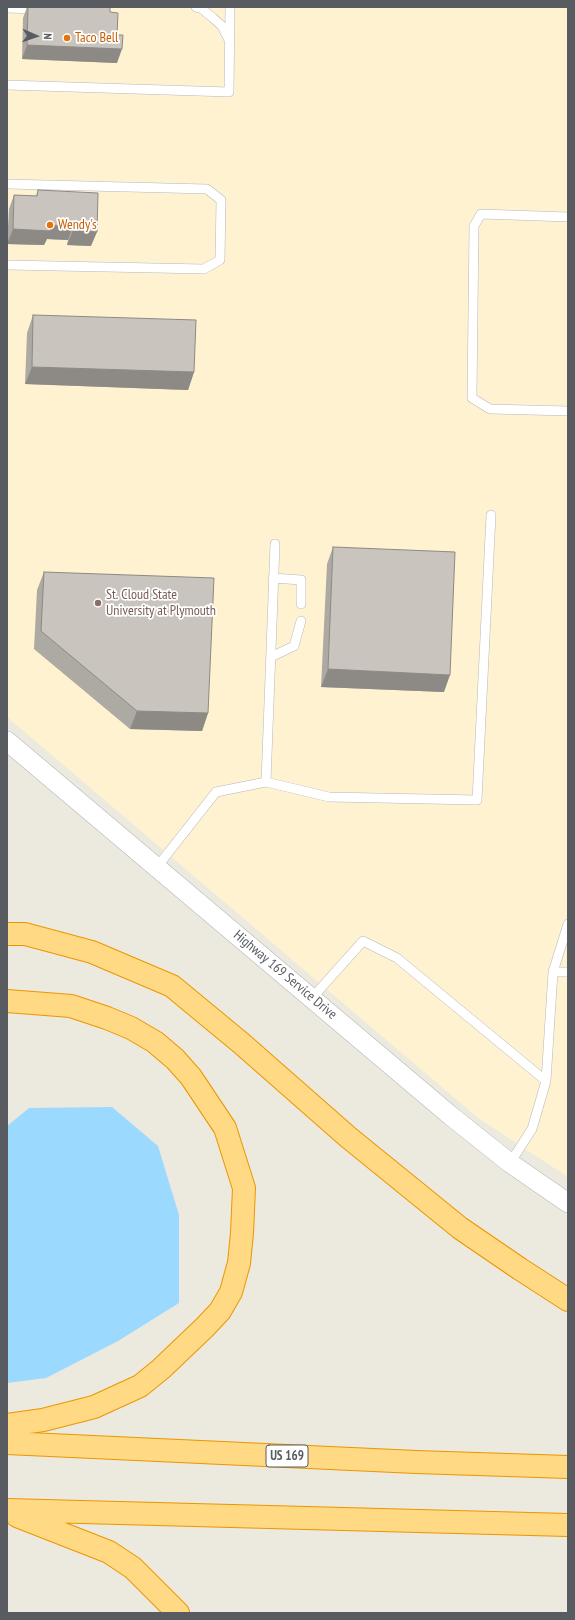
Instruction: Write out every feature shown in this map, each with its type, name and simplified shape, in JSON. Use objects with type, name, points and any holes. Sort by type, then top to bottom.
[{"type":"highway","points":[[7,934],[25,934],[92,952],[172,986],[241,1043],[348,1137],[460,1228],[568,1300]]},
{"type":"highway","points":[[7,1001],[71,1006],[131,1028],[155,1042],[175,1059],[191,1077],[224,1128],[244,1188],[239,1264],[231,1292],[220,1311],[200,1332],[162,1369],[140,1386],[127,1393],[94,1407],[43,1420],[7,1425]]},
{"type":"highway","name":"US 169","points":[[7,1443],[416,1462],[568,1467]]},
{"type":"highway","points":[[7,1511],[568,1526]]},
{"type":"highway","points":[[7,1511],[110,1552],[133,1568],[178,1613]]},
{"type":"street","name":"Highway 169 Service Drive","points":[[7,741],[510,1163],[568,1203]]},
{"type":"lane","points":[[7,8],[36,9],[42,7]]},
{"type":"lane","points":[[196,7],[201,8],[222,26],[230,41]]},
{"type":"lane","points":[[7,85],[229,92],[230,7]]},
{"type":"lane","points":[[7,184],[207,189],[221,200],[220,260],[204,269],[7,265]]},
{"type":"lane","points":[[568,217],[481,214],[474,226],[472,398],[490,409],[568,411]]},
{"type":"lane","points":[[157,867],[216,792],[266,782],[328,797],[477,800],[491,515]]},
{"type":"lane","points":[[266,782],[275,544]]},
{"type":"lane","points":[[273,578],[301,580],[301,604]]},
{"type":"lane","points":[[271,657],[294,646],[301,621]]},
{"type":"lane","points":[[510,1163],[532,1129],[546,1081],[553,972],[568,924]]},
{"type":"lane","points":[[312,998],[362,941],[397,958],[546,1081]]},
{"type":"lane","points":[[553,972],[568,972]]},
{"type":"shaded area","points":[[7,7],[568,7],[568,1177],[478,1118],[7,717]]},
{"type":"water","points":[[112,1107],[158,1146],[179,1215],[179,1303],[118,1341],[46,1378],[7,1383],[7,1126],[29,1108]]},
{"type":"building","name":"Taco Bell","points":[[28,7],[110,7],[110,12],[118,13],[117,35],[123,35],[122,49],[27,45]]},
{"type":"building","points":[[38,190],[98,193],[97,232],[73,230],[73,226],[50,225],[50,231],[13,229],[14,195],[37,196]]},
{"type":"building","points":[[33,315],[196,320],[194,372],[32,367]]},
{"type":"building","points":[[333,547],[455,552],[450,675],[328,669]]},
{"type":"building","points":[[44,572],[214,578],[208,713],[137,711],[41,631]]},
{"type":"place","name":"Taco Bell","points":[[67,38]]},
{"type":"place","name":"Wendy's","points":[[50,225]]},
{"type":"place","name":"St. Cloud State University at Plymouth","points":[[98,603]]}]
